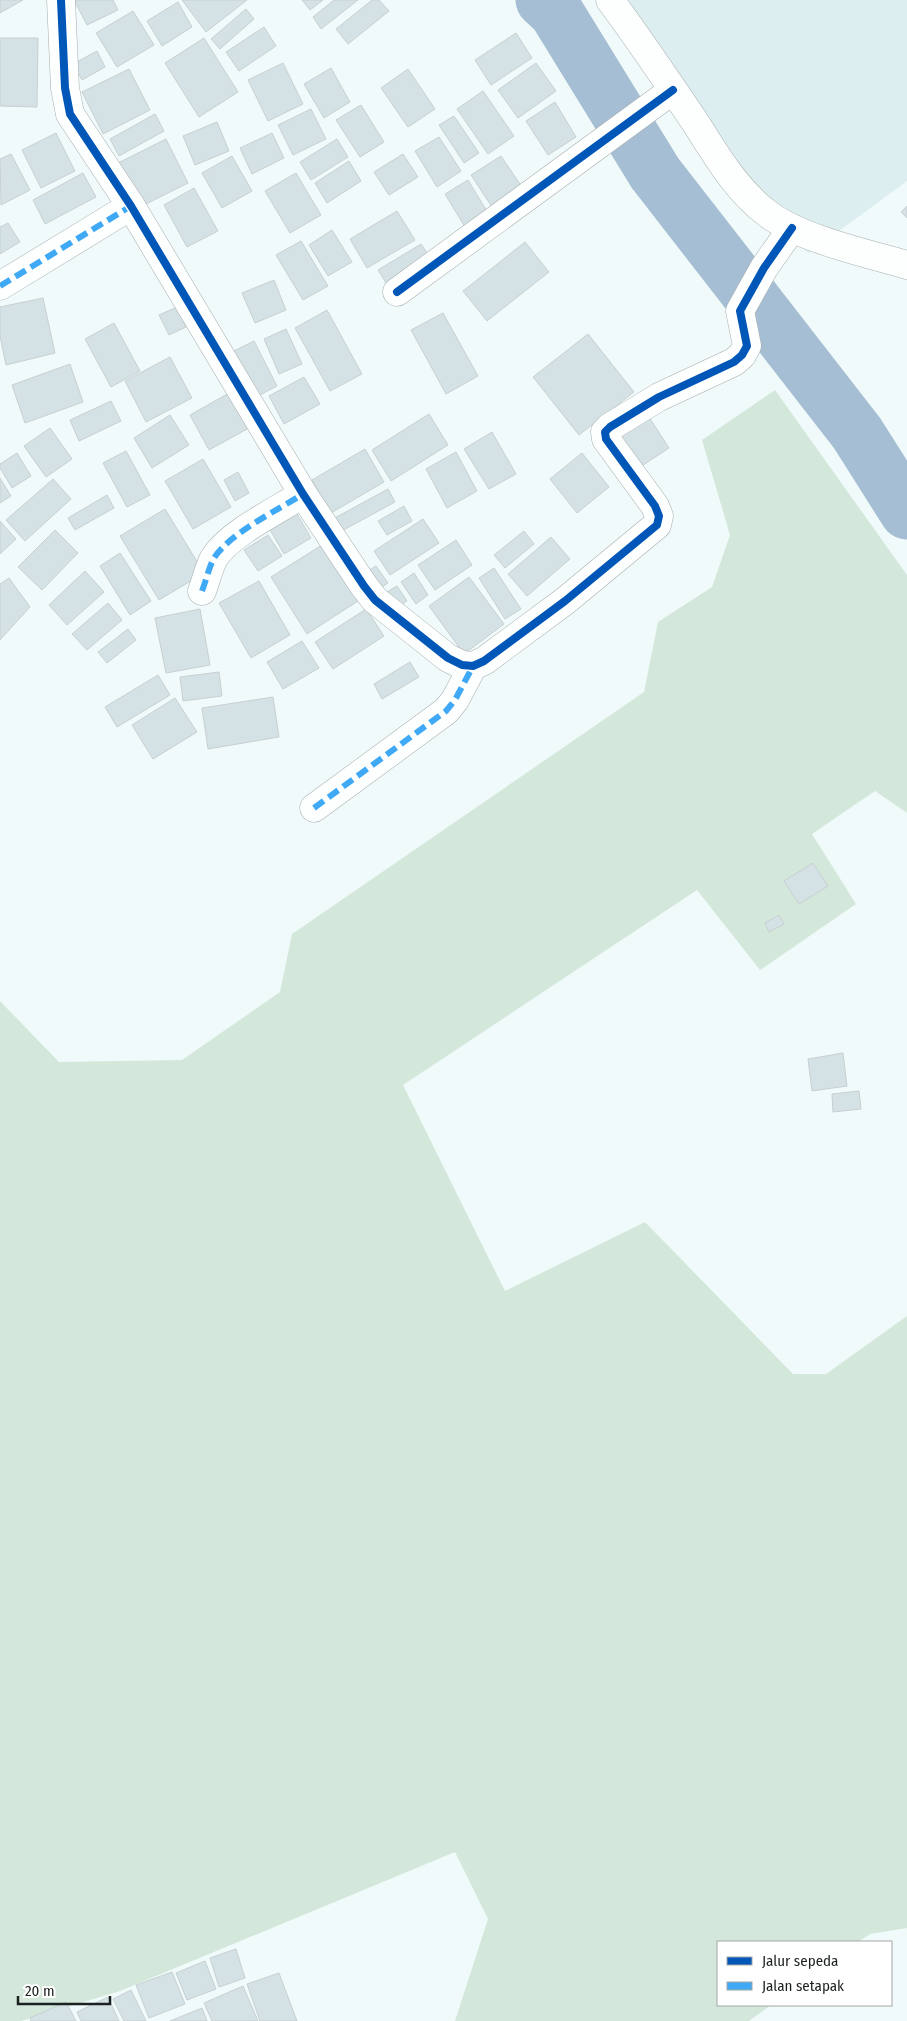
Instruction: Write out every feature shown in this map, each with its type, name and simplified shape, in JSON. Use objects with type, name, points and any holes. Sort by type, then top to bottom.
[{"type":"street","points":[[61,0],[65,88],[70,114],[131,206],[303,494],[364,586],[375,600],[448,658],[462,665],[473,666],[484,661],[565,601],[657,525],[659,516],[655,506],[606,439],[606,432],[617,422],[659,396],[734,362],[742,355],[747,346],[740,310],[764,268],[792,228]]},
{"type":"street","points":[[610,0],[735,182],[749,198],[768,214],[792,228],[907,265]]},
{"type":"street","points":[[397,292],[673,90]]},
{"type":"street","points":[[0,286],[131,206]]},
{"type":"street","points":[[202,591],[214,558],[226,545],[241,533],[303,494]]},
{"type":"street","points":[[314,808],[446,711],[455,700],[473,666]]},
{"type":"shaded area","points":[[601,0],[907,0],[907,181],[809,253],[768,226]]},
{"type":"green space","points":[[775,390],[907,575],[907,813],[875,791],[812,834],[856,904],[760,970],[697,890],[403,1085],[505,1291],[645,1222],[793,1374],[826,1374],[907,1316],[907,1928],[870,1934],[860,1941],[717,1941],[717,2006],[770,2006],[749,2021],[455,2021],[488,1919],[455,1852],[120,1991],[21,2021],[0,2021],[0,1001],[59,1062],[182,1060],[280,992],[292,934],[644,692],[658,622],[712,587],[730,535],[702,440]]},
{"type":"building","points":[[0,0],[23,0],[0,13]]},
{"type":"building","points":[[74,0],[113,0],[118,10],[87,25]]},
{"type":"building","points":[[182,0],[247,0],[206,32]]},
{"type":"building","points":[[302,0],[323,0],[310,10]]},
{"type":"building","points":[[334,0],[358,0],[321,29],[313,17]]},
{"type":"building","points":[[372,0],[379,0],[389,11],[348,44],[336,29]]},
{"type":"building","points":[[178,2],[192,27],[162,46],[147,21]]},
{"type":"building","points":[[246,9],[254,19],[220,49],[211,39]]},
{"type":"building","points":[[133,11],[154,45],[117,67],[96,33]]},
{"type":"building","points":[[264,27],[276,46],[239,71],[226,52]]},
{"type":"building","points":[[516,33],[532,58],[491,85],[475,60]]},
{"type":"building","points":[[0,38],[38,38],[37,107],[0,106]]},
{"type":"building","points":[[204,38],[238,92],[199,117],[165,63]]},
{"type":"building","points":[[97,51],[105,67],[82,80],[73,64]]},
{"type":"building","points":[[283,63],[303,104],[268,121],[248,80]]},
{"type":"building","points":[[536,63],[556,91],[518,118],[498,90]]},
{"type":"building","points":[[331,68],[350,102],[324,118],[304,84]]},
{"type":"building","points":[[129,69],[150,110],[103,134],[82,92]]},
{"type":"building","points":[[408,69],[435,109],[408,127],[381,88]]},
{"type":"building","points":[[483,91],[514,136],[488,154],[457,109]]},
{"type":"building","points":[[555,102],[576,137],[548,155],[526,121]]},
{"type":"building","points":[[361,105],[384,142],[360,157],[336,120]]},
{"type":"building","points":[[311,109],[326,139],[293,155],[278,125]]},
{"type":"building","points":[[155,114],[164,131],[119,156],[110,139]]},
{"type":"building","points":[[454,116],[479,153],[464,163],[439,125]]},
{"type":"building","points":[[217,122],[229,151],[195,165],[183,136]]},
{"type":"building","points":[[56,133],[75,171],[41,188],[22,150]]},
{"type":"building","points":[[272,133],[284,158],[252,174],[240,148]]},
{"type":"building","points":[[439,137],[461,171],[437,187],[415,151]]},
{"type":"building","points":[[166,139],[188,183],[136,209],[114,165]]},
{"type":"building","points":[[337,139],[348,157],[311,180],[300,162]]},
{"type":"building","points":[[11,154],[30,190],[1,205],[0,159]]},
{"type":"building","points":[[403,154],[418,177],[389,195],[374,172]]},
{"type":"building","points":[[232,156],[252,191],[222,208],[202,173]]},
{"type":"building","points":[[501,156],[524,190],[494,210],[471,175]]},
{"type":"building","points":[[349,161],[361,181],[327,203],[315,183]]},
{"type":"building","points":[[83,173],[96,197],[45,224],[33,200]]},
{"type":"building","points":[[296,173],[321,215],[290,233],[265,191]]},
{"type":"building","points":[[468,180],[488,213],[465,227],[445,194]]},
{"type":"building","points":[[194,188],[218,231],[187,247],[164,205]]},
{"type":"building","points":[[907,206],[907,218],[901,212]]},
{"type":"building","points":[[397,211],[415,240],[367,268],[350,239]]},
{"type":"building","points":[[8,223],[20,242],[0,254],[0,227]]},
{"type":"building","points":[[332,230],[352,262],[328,276],[309,245]]},
{"type":"building","points":[[301,241],[328,286],[303,300],[276,255]]},
{"type":"building","points":[[525,242],[549,272],[487,321],[463,291]]},
{"type":"building","points":[[421,244],[431,259],[388,286],[378,270]]},
{"type":"building","points":[[274,280],[286,310],[255,323],[242,293]]},
{"type":"building","points":[[43,298],[55,353],[6,365],[0,336],[0,307]]},
{"type":"building","points":[[177,307],[186,327],[169,335],[159,315]]},
{"type":"building","points":[[327,310],[362,374],[330,391],[295,328]]},
{"type":"building","points":[[443,313],[478,376],[446,394],[411,330]]},
{"type":"building","points":[[114,323],[140,371],[111,387],[85,339]]},
{"type":"building","points":[[286,329],[302,364],[279,374],[264,339]]},
{"type":"building","points":[[588,334],[634,392],[579,435],[533,377]]},
{"type":"building","points":[[254,341],[277,386],[248,401],[226,355]]},
{"type":"building","points":[[170,357],[192,398],[146,422],[125,381]]},
{"type":"building","points":[[70,364],[83,402],[25,423],[12,385]]},
{"type":"building","points":[[304,377],[320,404],[284,424],[269,396]]},
{"type":"building","points":[[229,393],[249,428],[209,450],[190,415]]},
{"type":"building","points":[[111,401],[121,421],[79,441],[70,420]]},
{"type":"building","points":[[429,414],[448,445],[391,481],[372,450]]},
{"type":"building","points":[[647,414],[669,448],[637,469],[615,435]]},
{"type":"building","points":[[170,415],[189,445],[152,468],[134,438]]},
{"type":"building","points":[[50,428],[72,459],[46,477],[24,446]]},
{"type":"building","points":[[492,432],[516,474],[489,489],[464,449]]},
{"type":"building","points":[[365,449],[384,482],[331,513],[312,480]]},
{"type":"building","points":[[126,451],[150,495],[127,507],[103,463]]},
{"type":"building","points":[[456,452],[477,491],[447,508],[426,469]]},
{"type":"building","points":[[17,453],[31,476],[12,488],[0,468],[0,464]]},
{"type":"building","points":[[582,453],[609,487],[577,513],[550,479]]},
{"type":"building","points":[[203,459],[231,507],[193,529],[165,481]]},
{"type":"building","points":[[238,472],[249,493],[235,501],[224,480]]},
{"type":"building","points":[[0,478],[11,496],[0,503]]},
{"type":"building","points":[[53,479],[71,499],[25,541],[6,520]]},
{"type":"building","points":[[388,489],[395,502],[338,533],[331,520]]},
{"type":"building","points":[[107,495],[114,508],[75,530],[68,518]]},
{"type":"building","points":[[404,506],[412,521],[387,535],[378,521]]},
{"type":"building","points":[[293,507],[311,538],[284,554],[266,523]]},
{"type":"building","points":[[165,509],[204,573],[159,600],[120,536]]},
{"type":"building","points":[[423,519],[439,543],[390,575],[374,551]]},
{"type":"building","points":[[0,521],[16,539],[0,554]]},
{"type":"building","points":[[55,530],[78,553],[42,590],[18,567]]},
{"type":"building","points":[[524,531],[534,544],[505,568],[494,555]]},
{"type":"building","points":[[268,535],[282,556],[258,571],[244,550]]},
{"type":"building","points":[[551,537],[570,559],[527,596],[508,574]]},
{"type":"building","points":[[456,540],[472,565],[435,590],[418,565]]},
{"type":"building","points":[[322,545],[358,601],[307,634],[271,577]]},
{"type":"building","points":[[120,553],[151,601],[130,615],[100,566]]},
{"type":"building","points":[[376,566],[388,583],[376,591],[365,573]]},
{"type":"building","points":[[494,568],[521,609],[505,619],[479,578]]},
{"type":"building","points":[[85,571],[104,592],[67,625],[49,605]]},
{"type":"building","points":[[414,573],[428,595],[416,604],[401,582]]},
{"type":"building","points":[[469,577],[504,624],[464,654],[429,606]]},
{"type":"building","points":[[9,578],[30,607],[0,640],[0,584]]},
{"type":"building","points":[[259,581],[290,635],[251,658],[219,603]]},
{"type":"building","points":[[397,586],[407,601],[390,612],[380,596]]},
{"type":"building","points":[[108,603],[122,620],[87,650],[72,634]]},
{"type":"building","points":[[200,609],[210,665],[166,673],[155,618]]},
{"type":"building","points":[[366,609],[384,636],[333,669],[315,642]]},
{"type":"building","points":[[128,629],[136,640],[107,663],[98,652]]},
{"type":"building","points":[[302,641],[319,668],[283,689],[267,662]]},
{"type":"building","points":[[410,662],[419,677],[382,699],[374,684]]},
{"type":"building","points":[[219,672],[222,696],[183,701],[180,677]]},
{"type":"building","points":[[158,675],[170,695],[117,727],[105,707]]},
{"type":"building","points":[[273,697],[279,737],[208,749],[202,708]]},
{"type":"building","points":[[175,698],[197,732],[153,759],[132,725]]},
{"type":"building","points":[[813,863],[828,886],[799,904],[784,881]]},
{"type":"building","points":[[779,915],[784,924],[769,932],[765,923]]},
{"type":"building","points":[[843,1053],[847,1086],[812,1091],[808,1059]]},
{"type":"building","points":[[859,1091],[861,1109],[833,1112],[832,1094]]},
{"type":"building","points":[[236,1949],[245,1978],[219,1987],[210,1958]]},
{"type":"building","points":[[205,1961],[216,1989],[187,2000],[176,1973]]},
{"type":"building","points":[[172,1972],[185,2004],[149,2018],[136,1985]]},
{"type":"building","points":[[279,1973],[297,2021],[260,2021],[247,1984]]},
{"type":"building","points":[[243,1986],[258,2021],[212,2021],[204,2003]]},
{"type":"building","points":[[131,1990],[146,2021],[124,2021],[113,1999]]},
{"type":"building","points":[[108,1997],[119,2021],[81,2021],[77,2012]]},
{"type":"building","points":[[66,2002],[76,2021],[31,2021],[30,2018]]},
{"type":"building","points":[[202,2008],[207,2021],[170,2021]]},
{"type":"waterway","points":[[543,0],[556,12],[655,173],[857,433],[907,512]]},
{"type":"marked path","points":[[0,286],[131,206]]},
{"type":"marked path","points":[[202,591],[212,562],[221,549],[243,531],[303,494]]},
{"type":"marked path","points":[[314,808],[446,711],[455,700],[473,666]]},
{"type":"cycle path","points":[[61,0],[65,88],[70,114],[131,206],[303,494],[364,586],[375,600],[448,658],[462,665],[473,666],[484,661],[565,601],[657,525],[659,516],[655,506],[606,439],[605,432],[659,397],[734,362],[742,355],[747,346],[740,311],[764,268],[792,228]]},
{"type":"cycle path","points":[[397,292],[673,90]]}]
